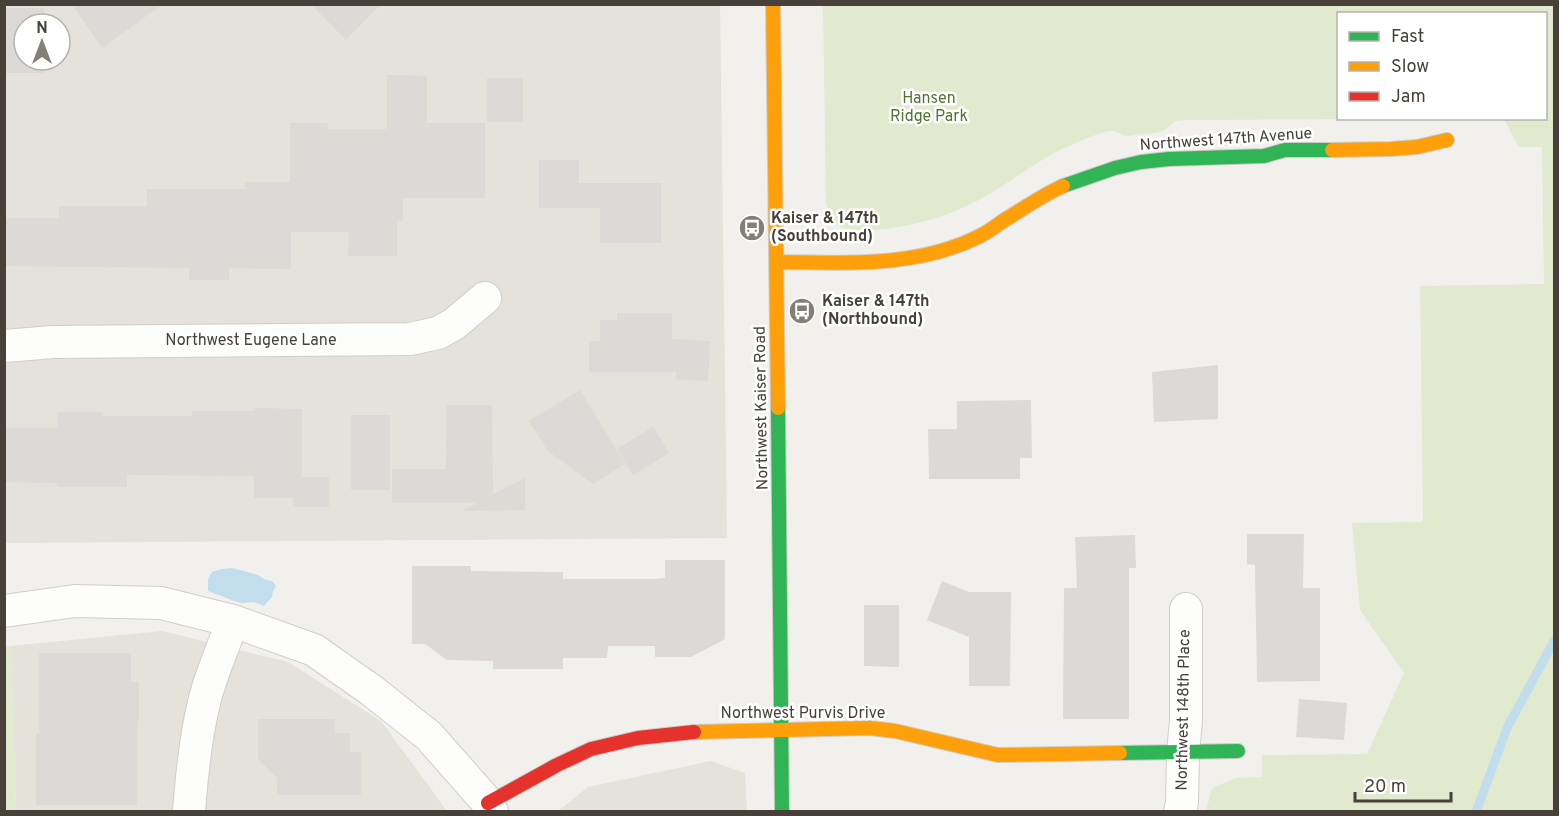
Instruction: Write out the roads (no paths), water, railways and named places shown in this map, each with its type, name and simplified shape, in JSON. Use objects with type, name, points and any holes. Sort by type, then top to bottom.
[{"type":"street","name":"Northwest Kaiser Road","points":[[773,4],[782,812]]},
{"type":"street","name":"Northwest 147th Avenue","points":[[777,262],[878,262],[912,258],[947,250],[981,236],[1039,198],[1061,188],[1114,168],[1141,162],[1264,156],[1285,150],[1391,149],[1417,147],[1447,140]]},
{"type":"street","name":"Northwest Eugene Lane","points":[[4,346],[53,342],[410,339],[438,333],[454,324],[485,298]]},
{"type":"street","points":[[4,610],[75,600],[161,603],[233,621],[314,650],[371,690],[429,736],[490,807]]},
{"type":"street","name":"Northwest 148th Place","points":[[1180,812],[1186,721],[1185,609]]},
{"type":"street","points":[[189,812],[198,735],[209,684],[233,621]]},
{"type":"street","name":"Northwest Purvis Drive","points":[[490,807],[557,765],[591,749],[638,738],[699,731],[870,728],[895,731],[998,755],[1238,751]]},
{"type":"water","points":[[232,568],[272,581],[276,586],[272,597],[264,606],[254,602],[234,601],[208,591],[208,579],[212,572]]},
{"type":"waterway","points":[[1476,812],[1507,728],[1554,641]]},
{"type":"place","name":"Kaiser & 147th (Southbound)","points":[[752,228]]},
{"type":"place","name":"Kaiser & 147th (Northbound)","points":[[802,311]]},
{"type":"park label","name":"Hansen Ridge Park","points":[[929,108]]}]
